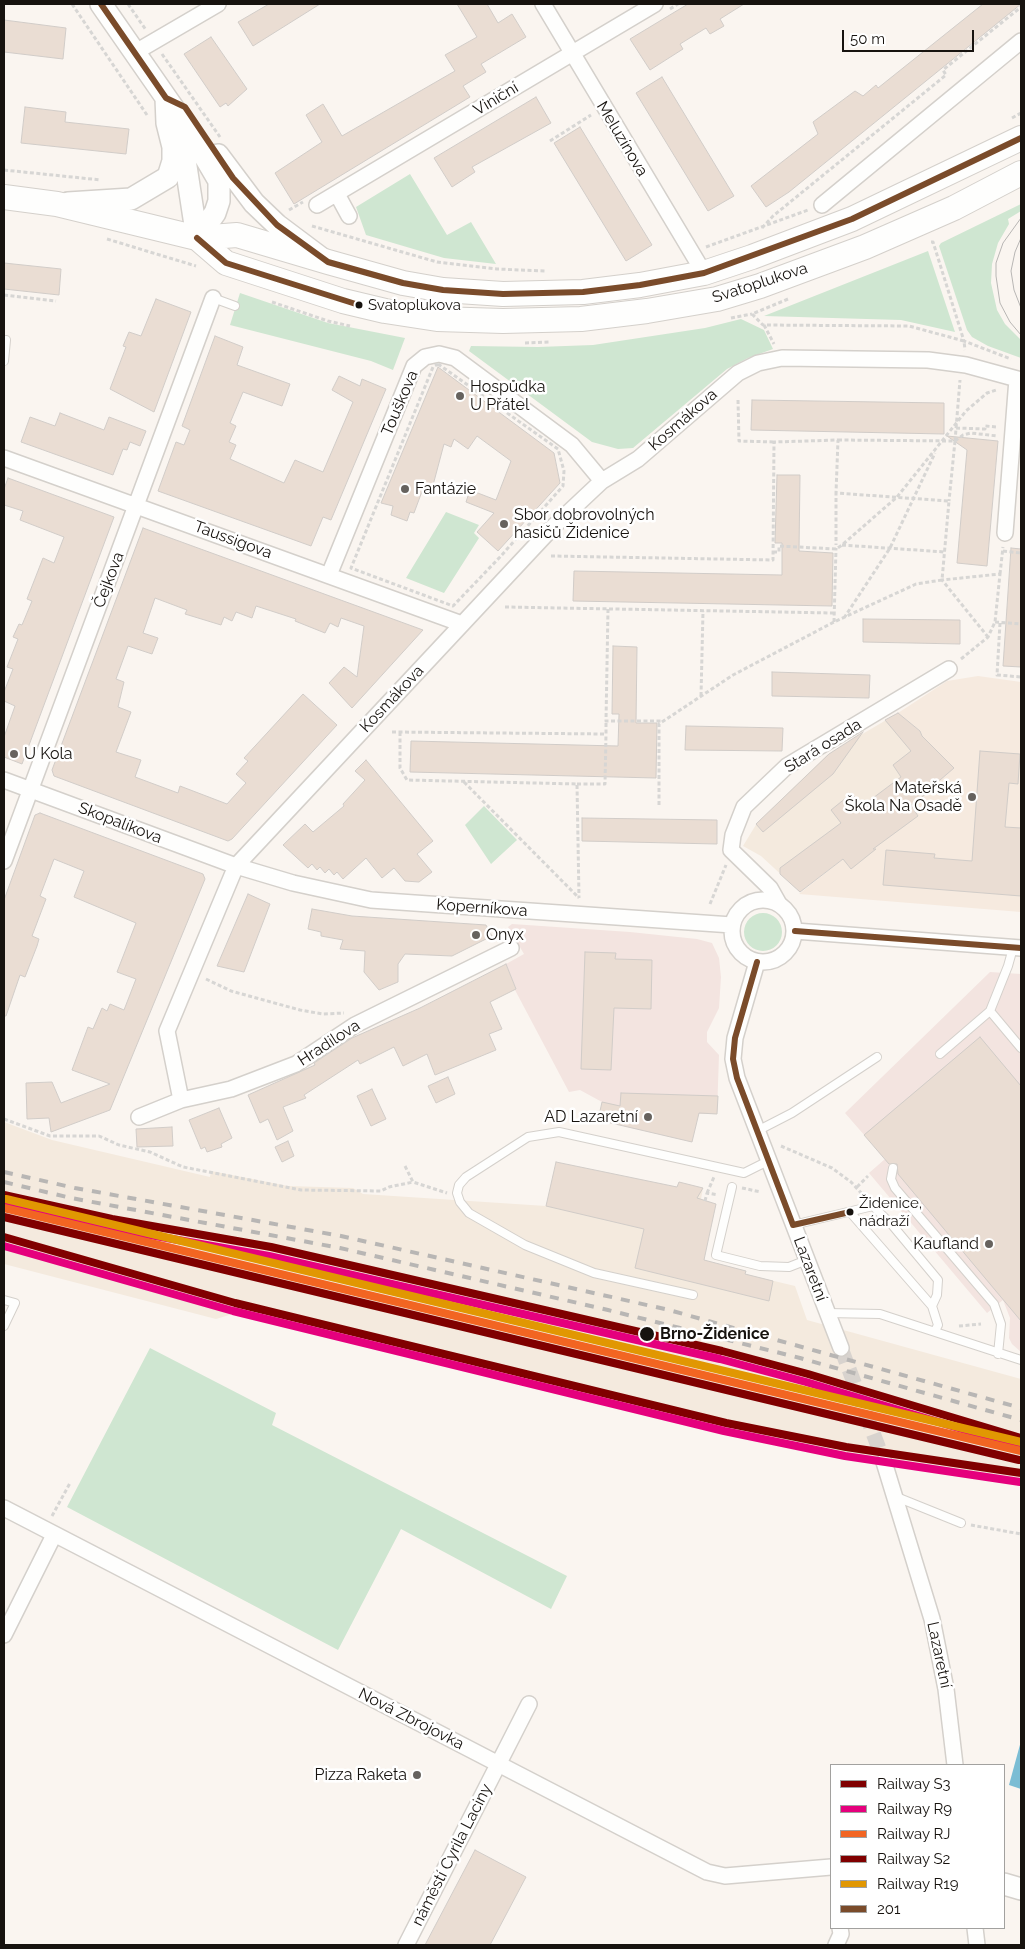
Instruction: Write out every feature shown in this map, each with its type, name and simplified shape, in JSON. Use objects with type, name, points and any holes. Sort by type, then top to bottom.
[{"type":"main road","points":[[101,4],[201,149],[219,181],[219,201],[215,213],[197,238]]},
{"type":"main road","points":[[57,204],[131,199],[168,177],[173,162],[173,147],[166,123],[166,98]]},
{"type":"main road","points":[[166,98],[182,140],[197,238]]},
{"type":"main road","points":[[166,98],[185,107],[233,178],[254,203],[277,225],[328,262]]},
{"type":"main road","name":"Svatoplukova","points":[[4,197],[57,204],[197,238],[237,235],[328,262],[443,290],[503,294],[583,292],[640,285],[704,273],[752,257],[852,218],[1021,138]]},
{"type":"main road","name":"Svatoplukova","points":[[197,238],[226,263],[343,301],[385,311],[437,318],[503,321],[581,318],[656,310],[717,299],[760,286],[864,248],[954,208],[1021,174]]},
{"type":"main road","points":[[1005,1884],[1021,1889]]},
{"type":"street","points":[[134,53],[218,4]]},
{"type":"street","name":"Meluzínova","points":[[542,4],[704,273]]},
{"type":"street","name":"Viniční","points":[[317,205],[655,4]]},
{"type":"street","points":[[822,204],[1021,41]]},
{"type":"street","points":[[337,194],[348,216]]},
{"type":"street","name":"Čejkova","points":[[4,861],[137,506],[212,298]]},
{"type":"street","name":"Touškova","points":[[329,575],[414,366],[424,357],[439,354],[455,358],[572,445],[602,481]]},
{"type":"street","points":[[782,358],[928,360],[966,365],[1014,382],[1005,533]]},
{"type":"street","name":"Kosmákova","points":[[182,1100],[167,1031],[236,866],[552,528],[602,481],[638,459],[738,372],[758,363],[782,358]]},
{"type":"street","name":"Taussigova","points":[[4,458],[462,624]]},
{"type":"street","name":"Stará osada","points":[[779,904],[770,888],[732,850],[733,835],[744,807],[787,766],[948,669]]},
{"type":"street","name":"Skopalíkova","points":[[4,780],[236,866]]},
{"type":"street","name":"Koperníkova","points":[[236,866],[293,883],[371,900],[732,925]]},
{"type":"street","points":[[748,902],[769,900],[779,904],[793,920],[795,931],[793,942],[783,955],[768,962],[758,962],[740,953],[734,945],[732,925],[735,916],[748,902],[755,889],[755,872]]},
{"type":"street","points":[[795,931],[1017,948]]},
{"type":"street","name":"Hradilova","points":[[139,1117],[182,1100],[231,1089],[296,1064],[355,1025],[512,948]]},
{"type":"street","name":"Lazaretní","points":[[758,962],[735,1038],[732,1059],[768,1161],[841,1348]]},
{"type":"street","name":"Lazaretní","points":[[884,1462],[892,1495],[932,1619],[946,1689],[955,1764]]},
{"type":"street","name":"Nová Zbrojovka","points":[[4,1508],[707,1872],[725,1876],[830,1872]]},
{"type":"street","points":[[4,1634],[54,1535]]},
{"type":"street","name":"náměstí Cyrila Laciny","points":[[406,1945],[529,1704]]},
{"type":"street","points":[[836,1945],[841,1934],[840,1929]]},
{"type":"street","points":[[975,1929],[977,1945]]},
{"type":"lane","points":[[212,298],[235,306]]},
{"type":"lane","points":[[4,361],[6,340]]},
{"type":"lane","points":[[940,1054],[990,1011],[1017,948]]},
{"type":"lane","points":[[990,1011],[1021,1048]]},
{"type":"lane","points":[[757,1131],[792,1113],[876,1057]]},
{"type":"lane","points":[[694,1295],[594,1273],[525,1245],[469,1213],[460,1202],[457,1193],[459,1185],[466,1177],[528,1137],[559,1132],[744,1173],[768,1161]]},
{"type":"lane","points":[[892,1168],[891,1179],[894,1188],[994,1304],[1002,1324],[998,1354]]},
{"type":"lane","points":[[732,1187],[716,1255],[760,1266],[789,1267],[807,1260]]},
{"type":"lane","points":[[793,1225],[873,1206],[893,1226],[938,1280],[937,1295],[932,1306]]},
{"type":"lane","points":[[850,1212],[932,1306],[938,1325],[935,1331]]},
{"type":"lane","points":[[4,1300],[15,1303],[4,1326]]},
{"type":"lane","points":[[827,1313],[880,1314],[1021,1360]]},
{"type":"lane","points":[[892,1495],[961,1523]]},
{"type":"path","points":[[72,4],[151,121]]},
{"type":"path","points":[[128,4],[223,142]]},
{"type":"path","points":[[762,228],[773,216],[946,75],[942,70],[1021,7]]},
{"type":"path","points":[[550,141],[596,112]]},
{"type":"path","points":[[4,170],[105,181]]},
{"type":"path","points":[[283,205],[289,210],[312,196],[317,205]]},
{"type":"path","points":[[102,238],[159,253],[202,268]]},
{"type":"path","points":[[924,245],[932,242],[964,341]]},
{"type":"path","points":[[707,244],[716,244]]},
{"type":"path","points":[[4,295],[56,301]]},
{"type":"path","points":[[782,358],[763,325],[752,314],[797,296]]},
{"type":"path","points":[[763,325],[909,326],[964,341],[1017,361]]},
{"type":"path","points":[[438,364],[558,450],[564,471],[563,486],[500,557],[453,606],[351,568],[433,367],[438,364]]},
{"type":"path","points":[[966,365],[959,382],[942,580],[988,637]]},
{"type":"path","points":[[844,618],[890,548],[940,441],[956,426],[966,411],[987,393],[1014,382]]},
{"type":"path","points":[[738,400],[740,441],[955,441],[963,435],[971,433],[1012,439]]},
{"type":"path","points":[[956,426],[985,429],[985,426],[994,427]]},
{"type":"path","points":[[834,622],[838,440]]},
{"type":"path","points":[[551,556],[773,560],[774,442]]},
{"type":"path","points":[[842,546],[897,497],[937,448]]},
{"type":"path","points":[[836,493],[949,501]]},
{"type":"path","points":[[948,669],[988,637],[995,622],[1005,533]]},
{"type":"path","points":[[773,552],[779,552],[779,546],[842,546],[945,552]]},
{"type":"path","points":[[1003,551],[1021,553]]},
{"type":"path","points":[[659,804],[659,724],[733,676],[834,622],[916,584],[1000,574]]},
{"type":"path","points":[[505,607],[834,613]]},
{"type":"path","points":[[400,732],[400,768],[407,780],[605,784],[608,609]]},
{"type":"path","points":[[701,696],[703,611]]},
{"type":"path","points":[[995,622],[1021,624]]},
{"type":"path","points":[[1000,622],[997,675],[1021,677]]},
{"type":"path","points":[[606,721],[664,721]]},
{"type":"path","points":[[392,732],[606,734]]},
{"type":"path","points":[[464,781],[579,898],[577,784]]},
{"type":"path","points":[[710,904],[727,862]]},
{"type":"path","points":[[192,972],[231,992],[300,1010],[323,1014],[383,1010]]},
{"type":"path","points":[[4,1119],[50,1136],[99,1136],[119,1145],[150,1152],[183,1167],[301,1190],[382,1191],[389,1187],[413,1182],[442,1193],[457,1193]]},
{"type":"path","points":[[773,1142],[832,1168],[857,1187],[873,1206]]},
{"type":"path","points":[[405,1166],[413,1182]]},
{"type":"path","points":[[857,1187],[868,1176]]},
{"type":"path","points":[[732,1187],[761,1192]]},
{"type":"path","points":[[705,1201],[707,1193],[729,1198]]},
{"type":"path","points":[[964,1326],[981,1324]]},
{"type":"path","points":[[51,1519],[70,1483]]},
{"type":"path","points":[[961,1523],[1021,1534]]},
{"type":"shaded area","name":"Mateřská Škola Na Osadě","points":[[978,676],[1021,682],[1021,912],[799,894],[843,859],[851,869],[861,844],[890,836],[918,816],[911,805],[934,788],[933,786],[953,768],[922,736],[920,731],[898,713],[947,681]]},
{"type":"shaded area","points":[[898,713],[920,731],[922,736],[954,768],[933,786],[934,788],[911,805],[918,816],[851,869],[842,859],[800,892],[761,856],[743,846],[757,823],[827,755]]},
{"type":"shaded area","points":[[512,924],[630,932],[697,939],[712,943],[719,958],[721,977],[719,1008],[707,1032],[707,1042],[719,1055],[717,1114],[698,1114],[692,1142],[598,1120],[602,1102],[580,1090],[569,1092],[515,990],[506,964],[524,954],[508,927]]},
{"type":"shaded area","name":"Kaufland","points":[[990,972],[1021,974],[1021,1352],[1012,1344],[1009,1338],[1010,1318],[1003,1300],[987,1313],[869,1173],[885,1159],[845,1113]]},
{"type":"shaded area","points":[[4,1122],[52,1140],[210,1177],[211,1171],[288,1186],[353,1188],[363,1194],[546,1206],[556,1162],[661,1185],[677,1187],[679,1182],[703,1188],[701,1199],[716,1204],[704,1260],[746,1271],[745,1274],[795,1286],[807,1320],[1021,1379],[1021,1486],[978,1476],[861,1458],[402,1355],[266,1316],[239,1312],[216,1319],[4,1264]]},
{"type":"green space","points":[[410,174],[447,235],[471,222],[496,264],[444,258],[366,235],[356,207]]},
{"type":"green space","points":[[1021,204],[1021,211],[1008,219],[1009,224],[998,243],[992,264],[991,283],[997,310],[1005,324],[1021,340],[1021,358],[988,346],[972,337],[967,330],[939,246],[941,243]]},
{"type":"green space","points":[[928,251],[955,332],[901,320],[764,316]]},
{"type":"green space","points":[[240,293],[328,323],[405,338],[393,370],[371,361],[230,325]]},
{"type":"green space","points":[[741,319],[764,330],[773,349],[748,358],[727,369],[633,448],[618,449],[592,442],[469,351],[471,346],[538,347],[593,345],[705,328]]},
{"type":"green space","points":[[446,512],[479,525],[474,533],[479,538],[444,593],[406,578]]},
{"type":"green space","points":[[484,806],[517,840],[491,864],[465,825]]},
{"type":"green space","points":[[763,913],[777,918],[782,932],[777,946],[763,951],[749,946],[744,932],[749,918]]},
{"type":"green space","points":[[150,1348],[276,1413],[272,1425],[567,1576],[551,1609],[401,1529],[338,1650],[67,1507]]},
{"type":"water","points":[[1021,1741],[1021,1789],[1009,1785]]},
{"type":"building","points":[[269,4],[320,4],[253,46],[238,22]]},
{"type":"building","points":[[457,4],[487,4],[498,23],[512,14],[526,37],[481,64],[486,72],[463,86],[470,97],[294,204],[275,173],[322,142],[306,115],[323,104],[342,136],[455,71],[445,55],[477,37]]},
{"type":"building","points":[[688,4],[744,4],[720,19],[724,26],[710,34],[706,28],[680,44],[683,49],[650,70],[630,39]]},
{"type":"building","points":[[983,4],[1021,4],[789,192],[766,207],[751,186],[818,134],[813,122],[855,91],[863,96],[876,85],[878,88]]},
{"type":"building","points":[[4,20],[66,28],[63,59],[4,52]]},
{"type":"building","points":[[211,37],[247,89],[228,106],[226,103],[220,107],[184,54]]},
{"type":"building","points":[[662,77],[734,196],[708,211],[636,93]]},
{"type":"building","points":[[536,97],[551,123],[472,167],[475,172],[452,187],[434,158]]},
{"type":"building","points":[[25,107],[66,112],[65,122],[129,129],[126,154],[21,143]]},
{"type":"building","points":[[580,127],[652,245],[626,261],[554,143]]},
{"type":"building","points":[[4,263],[61,269],[59,295],[4,289]]},
{"type":"building","points":[[156,299],[191,312],[154,412],[110,389],[126,347],[123,346],[129,332],[141,336]]},
{"type":"building","points":[[215,336],[243,347],[237,365],[290,384],[282,406],[243,392],[230,423],[236,426],[229,442],[236,445],[230,459],[284,483],[295,460],[323,472],[353,402],[332,390],[339,376],[360,386],[362,379],[386,389],[331,520],[323,517],[311,546],[158,491],[176,442],[184,445],[190,430],[182,426]]},
{"type":"building","points":[[438,367],[554,453],[560,483],[498,551],[477,532],[494,513],[466,502],[470,490],[496,500],[511,461],[477,436],[468,449],[454,439],[451,447],[444,444],[432,489],[424,486],[414,513],[410,512],[407,521],[391,515],[393,506],[381,503]]},
{"type":"building","points":[[752,400],[944,403],[944,434],[751,430]]},
{"type":"building","points":[[60,413],[104,430],[109,417],[146,431],[140,446],[130,442],[127,450],[123,449],[113,475],[21,442],[30,417],[55,426]]},
{"type":"building","points":[[947,436],[998,441],[987,566],[957,563],[967,450]]},
{"type":"building","points":[[777,475],[800,475],[799,551],[833,553],[832,606],[573,601],[574,571],[782,575],[782,543],[775,543]]},
{"type":"building","points":[[8,478],[114,517],[22,764],[4,757],[4,737],[15,706],[4,701],[4,692],[13,669],[7,667],[18,639],[13,637],[19,624],[22,625],[32,601],[27,599],[43,558],[54,563],[64,537],[20,520],[23,511],[4,505],[4,489]]},
{"type":"building","points":[[143,528],[423,630],[352,708],[329,683],[344,667],[357,677],[364,626],[341,618],[338,627],[330,623],[325,633],[295,621],[296,619],[256,606],[252,618],[236,612],[232,621],[224,617],[221,625],[185,614],[187,610],[155,598],[143,633],[158,638],[152,654],[128,646],[116,679],[124,682],[118,707],[131,712],[116,752],[141,760],[135,777],[178,793],[180,786],[227,804],[246,783],[236,774],[248,761],[244,758],[303,694],[337,725],[232,839],[228,841],[54,776],[52,770]]},
{"type":"building","points":[[1011,548],[1021,549],[1021,667],[1003,666]]},
{"type":"building","points":[[863,619],[960,620],[960,644],[863,642]]},
{"type":"building","points":[[613,646],[637,647],[636,723],[657,723],[656,778],[410,772],[411,741],[618,746],[619,714],[612,714]]},
{"type":"building","points":[[772,672],[870,675],[869,698],[772,696]]},
{"type":"building","points":[[898,713],[920,731],[922,736],[954,768],[933,786],[934,788],[911,805],[918,816],[873,849],[876,849],[851,869],[843,859],[800,892],[780,874],[780,868],[841,823],[831,810],[852,793],[861,807],[901,777],[893,765],[911,751],[885,720]]},
{"type":"building","points":[[686,726],[783,728],[782,751],[685,750]]},
{"type":"building","points":[[863,732],[833,774],[763,832],[756,824],[829,754]]},
{"type":"building","points":[[980,751],[1020,754],[1018,784],[1009,783],[1005,827],[1021,828],[1021,896],[883,885],[886,850],[935,854],[934,858],[972,861]]},
{"type":"building","points":[[366,760],[433,841],[417,854],[432,872],[419,882],[405,881],[394,868],[382,878],[366,858],[343,879],[337,872],[334,875],[329,869],[325,873],[320,867],[317,870],[312,864],[308,868],[283,845],[305,824],[313,832],[344,806],[343,804],[365,780],[355,771]]},
{"type":"building","points":[[40,813],[203,874],[205,879],[110,1110],[51,1132],[49,1118],[27,1119],[26,1083],[52,1082],[61,1103],[110,1084],[72,1070],[88,1027],[93,1029],[102,1008],[107,1011],[110,1004],[124,1010],[136,979],[117,972],[136,923],[74,897],[84,871],[54,859],[40,896],[46,899],[32,936],[39,939],[37,946],[25,977],[20,975],[6,1016],[4,1016],[4,900],[35,815]]},
{"type":"building","points":[[582,818],[717,820],[717,844],[582,841]]},
{"type":"building","points":[[248,894],[270,904],[244,972],[217,966]]},
{"type":"building","points":[[312,909],[352,916],[486,925],[492,936],[452,956],[405,954],[398,964],[398,982],[379,990],[364,972],[365,951],[340,949],[343,940],[321,936],[321,932],[308,929]]},
{"type":"building","points":[[585,952],[616,953],[615,959],[652,960],[651,1009],[614,1008],[611,1070],[581,1069]]},
{"type":"building","points":[[506,964],[516,989],[490,1002],[502,1029],[489,1034],[496,1050],[435,1075],[427,1054],[403,1066],[394,1047],[360,1064],[358,1060],[304,1095],[306,1098],[283,1107],[293,1131],[277,1140],[268,1119],[260,1123],[248,1095],[315,1065],[314,1063],[352,1038],[420,1008]]},
{"type":"building","name":"Kaufland","points":[[980,1037],[1021,1086],[1021,1321],[898,1174],[897,1164],[889,1164],[864,1135]]},
{"type":"building","points":[[448,1077],[455,1094],[436,1103],[428,1086]]},
{"type":"building","points":[[372,1089],[386,1119],[371,1126],[357,1096]]},
{"type":"building","name":"AD Lazaretní","points":[[621,1093],[718,1096],[717,1114],[699,1113],[692,1142],[598,1120],[602,1102],[620,1106]]},
{"type":"building","points":[[219,1108],[232,1138],[221,1144],[222,1147],[207,1152],[205,1147],[201,1149],[189,1120]]},
{"type":"building","points":[[172,1127],[173,1146],[137,1147],[136,1129]]},
{"type":"building","points":[[288,1141],[294,1156],[282,1162],[275,1147]]},
{"type":"building","points":[[556,1162],[677,1187],[679,1182],[703,1188],[697,1198],[716,1204],[704,1260],[746,1271],[745,1274],[773,1281],[769,1301],[635,1268],[644,1229],[546,1206]]},
{"type":"building","points":[[475,1850],[526,1877],[490,1945],[425,1945]]},
{"type":"tunnel","points":[[841,1348],[884,1462]]},
{"type":"tram line","points":[[1021,218],[1003,243],[996,263],[1000,303],[1010,322],[1021,335]]},
{"type":"tram line","points":[[1021,238],[1015,252],[1011,271],[1014,290],[1021,308]]},
{"type":"railway","points":[[4,1172],[75,1188],[341,1236],[669,1310],[1021,1408]]},
{"type":"railway","points":[[4,1182],[71,1198],[340,1248],[608,1310],[800,1358],[1021,1420]]},
{"type":"rail line","name":"S3","points":[[4,1195],[112,1219],[271,1247],[722,1351],[808,1374],[1021,1438]]},
{"type":"rail line","name":"R19","points":[[6,1199],[1021,1442]]},
{"type":"rail line","name":"R9","points":[[4,1204],[110,1228],[269,1256],[720,1359],[806,1382],[1018,1446]]},
{"type":"rail line","name":"RJ","points":[[4,1208],[1021,1451]]},
{"type":"rail line","name":"S2","points":[[4,1217],[1019,1460]]},
{"type":"rail line","name":"S3","points":[[4,1237],[235,1303],[726,1423],[846,1447],[1021,1473]]},
{"type":"rail line","name":"R9","points":[[4,1246],[233,1311],[724,1431],[845,1456],[1020,1482]]},
{"type":"transit line","name":"201","points":[[101,4],[166,98],[185,107],[233,178],[277,225],[328,262],[403,283],[443,290],[503,294],[583,292],[640,285],[704,273],[852,219],[1021,138]]},
{"type":"transit line","name":"201","points":[[197,238],[226,263],[359,305]]},
{"type":"transit line","name":"201","points":[[795,931],[1021,948]]},
{"type":"transit line","name":"201","points":[[757,962],[735,1038],[733,1059],[737,1078],[793,1225]]},
{"type":"transit line","name":"201","points":[[793,1225],[850,1212]]},
{"type":"place","name":"Svatoplukova","points":[[359,305]]},
{"type":"place","name":"Hospůdka U Přátel","points":[[460,396]]},
{"type":"place","name":"Fantázie","points":[[405,489]]},
{"type":"place","name":"Sbor dobrovolných hasičů Židenice","points":[[504,524]]},
{"type":"place","name":"U Kola","points":[[14,754]]},
{"type":"place","name":"Mateřská Škola Na Osadě","points":[[972,797]]},
{"type":"place","name":"Onyx","points":[[476,935]]},
{"type":"place","name":"AD Lazaretní","points":[[648,1117]]},
{"type":"place","name":"Židenice, nádraží","points":[[850,1212]]},
{"type":"place","name":"Kaufland","points":[[989,1244]]},
{"type":"place","name":"Brno-Židenice","points":[[647,1334]]},
{"type":"place","name":"Pizza Raketa","points":[[417,1775]]}]
